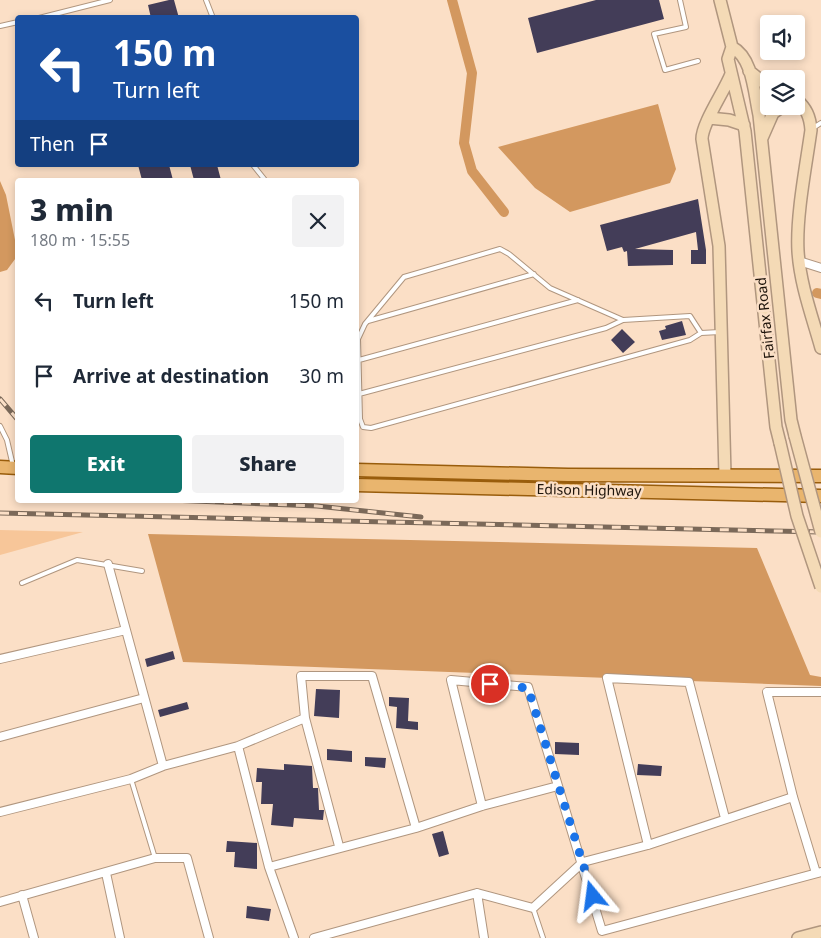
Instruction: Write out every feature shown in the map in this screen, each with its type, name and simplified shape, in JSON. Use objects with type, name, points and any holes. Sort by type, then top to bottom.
[{"type":"main road","name":"Fairfax Road","points":[[720,0],[732,47],[728,59],[744,125],[776,427],[796,516],[821,587]]},
{"type":"main road","name":"Fairfax Road","points":[[732,47],[742,54],[749,71],[759,114],[790,410],[795,436],[821,532]]},
{"type":"main road","points":[[749,71],[760,80]]},
{"type":"main road","points":[[725,475],[719,246],[702,129],[731,74]]},
{"type":"main road","points":[[805,112],[816,127],[798,238],[799,261],[803,287],[821,348]]},
{"type":"main road","points":[[762,140],[772,115]]},
{"type":"main road","points":[[709,118],[729,120],[744,125]]},
{"type":"main road","points":[[0,467],[15,468]]},
{"type":"main road","name":"Edison Highway","points":[[359,470],[558,475],[821,476]]},
{"type":"main road","name":"Edison Highway","points":[[359,485],[821,496]]},
{"type":"main road","points":[[798,938],[819,934]]},
{"type":"street","points":[[799,261],[821,268]]},
{"type":"street","points":[[108,564],[163,766]]},
{"type":"street","points":[[0,660],[126,630]]},
{"type":"street","points":[[339,846],[305,718],[301,676],[372,676],[416,828]]},
{"type":"street","points":[[648,845],[608,678],[689,682],[726,818]]},
{"type":"street","points":[[482,806],[451,680],[528,688],[583,862],[602,931],[819,872],[794,797],[767,692],[821,692]]},
{"type":"street","points":[[0,737],[144,698]]},
{"type":"street","points":[[0,812],[131,779],[163,766],[238,746],[305,718]]},
{"type":"street","points":[[238,746],[269,867],[294,938]]},
{"type":"street","points":[[269,867],[339,846],[416,828],[482,806],[558,786]]},
{"type":"street","points":[[314,938],[477,894],[533,908],[583,862],[648,845],[794,797]]},
{"type":"street","points":[[0,902],[155,858],[187,858],[209,938]]},
{"type":"street","points":[[106,873],[120,938]]},
{"type":"street","points":[[477,894],[484,938]]},
{"type":"street","points":[[22,895],[34,938]]},
{"type":"lane","points":[[51,15],[110,0]]},
{"type":"lane","points":[[206,0],[212,15]]},
{"type":"lane","points":[[680,0],[686,27],[654,34],[665,70],[698,61]]},
{"type":"lane","points":[[0,26],[15,23]]},
{"type":"lane","points":[[255,167],[263,178]]},
{"type":"lane","points":[[359,337],[368,321],[404,278],[500,249],[550,288],[623,320]]},
{"type":"lane","points":[[368,321],[534,274]]},
{"type":"lane","points":[[359,360],[578,300]]},
{"type":"lane","points":[[701,333],[690,316],[648,317],[623,320],[606,328],[359,394],[360,419],[363,427],[371,428],[690,340],[701,333],[722,332]]},
{"type":"lane","points":[[0,426],[7,440],[15,468]]},
{"type":"lane","points":[[22,583],[77,560],[142,570]]},
{"type":"lane","points":[[131,779],[155,858]]},
{"type":"lane","points":[[533,908],[543,938]]},
{"type":"shaded area","points":[[658,104],[676,169],[670,183],[570,212],[535,188],[498,147]]},
{"type":"shaded area","points":[[0,181],[6,195],[15,240],[15,259],[7,270],[0,272]]},
{"type":"shaded area","points":[[0,530],[83,532],[0,555]]},
{"type":"shaded area","points":[[148,534],[757,548],[810,675],[821,677],[821,686],[183,662]]},
{"type":"building","points":[[174,0],[178,15],[150,15],[148,5]]},
{"type":"building","points":[[596,0],[659,0],[664,19],[537,53],[528,18]]},
{"type":"building","points":[[139,167],[170,167],[172,178],[141,178]]},
{"type":"building","points":[[191,167],[218,167],[220,178],[193,178]]},
{"type":"building","points":[[698,199],[706,250],[706,264],[691,264],[691,250],[698,250],[696,232],[635,249],[673,250],[673,265],[628,266],[627,251],[624,252],[622,247],[607,251],[600,225]]},
{"type":"building","points":[[682,321],[686,335],[662,340],[659,331],[666,329],[665,326]]},
{"type":"building","points":[[622,329],[635,342],[623,353],[611,340]]},
{"type":"building","points":[[173,651],[175,659],[147,667],[145,659]]},
{"type":"building","points":[[316,689],[340,690],[339,718],[314,716]]},
{"type":"building","points":[[389,697],[409,698],[408,721],[418,722],[418,730],[396,728],[397,707],[389,706]]},
{"type":"building","points":[[187,702],[189,709],[160,717],[158,710]]},
{"type":"building","points":[[555,742],[579,743],[579,755],[555,754]]},
{"type":"building","points":[[327,749],[352,751],[352,762],[327,760]]},
{"type":"building","points":[[365,757],[386,758],[385,768],[365,766]]},
{"type":"building","points":[[284,764],[312,766],[313,788],[318,788],[319,810],[324,810],[323,820],[294,818],[293,827],[271,825],[273,804],[261,804],[262,782],[256,782],[257,768],[284,770]]},
{"type":"building","points":[[638,764],[662,766],[661,776],[637,775]]},
{"type":"building","points":[[443,831],[449,854],[439,857],[432,834]]},
{"type":"building","points":[[227,841],[257,843],[257,869],[234,867],[235,852],[226,852]]},
{"type":"building","points":[[247,906],[271,909],[269,921],[246,918]]},
{"type":"waterway","points":[[452,0],[472,73],[464,143],[472,171],[504,212]]},
{"type":"waterway","points":[[817,293],[821,294]]},
{"type":"railway","points":[[0,399],[15,416]]},
{"type":"railway","points":[[244,503],[317,506],[421,517]]},
{"type":"railway","points":[[0,513],[821,532]]},
{"type":"route","points":[[490,684],[528,688],[593,896]]}]
